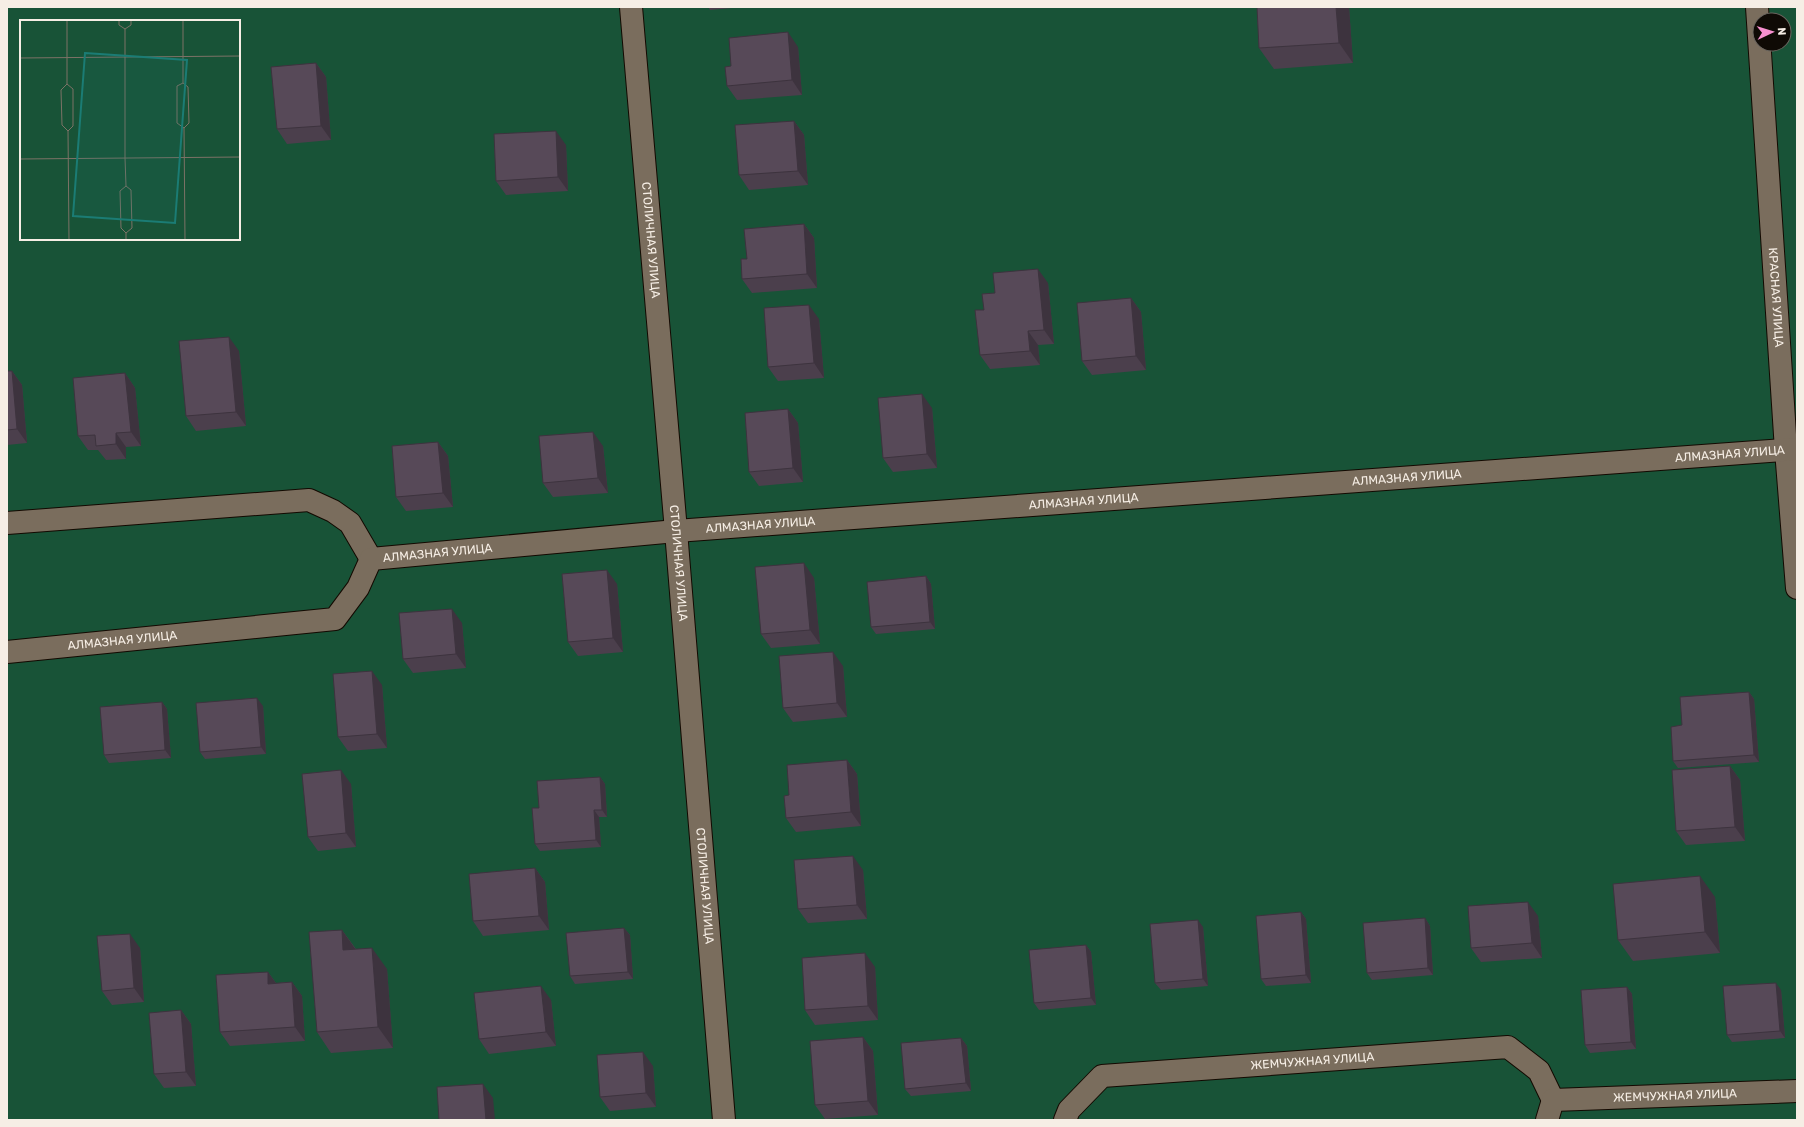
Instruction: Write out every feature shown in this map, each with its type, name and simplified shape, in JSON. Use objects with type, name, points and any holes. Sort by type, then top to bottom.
[{"type":"street","name":"СТОЛИЧНАЯ УЛИЦА","points":[[631,7],[676,531],[724,1120]]},
{"type":"street","name":"КРАСНАЯ УЛИЦА","points":[[1758,7],[1792,449],[1797,588]]},
{"type":"street","name":"АЛМАЗНАЯ УЛИЦА","points":[[371,559],[676,531],[1792,449]]},
{"type":"street","name":"АЛМАЗНАЯ УЛИЦА","points":[[7,523],[309,500],[333,511],[350,523],[371,559]]},
{"type":"street","name":"АЛМАЗНАЯ УЛИЦА","points":[[7,652],[335,619],[358,588],[371,559]]},
{"type":"street","name":"ЖЕМЧУЖНАЯ УЛИЦА","points":[[1066,1120],[1070,1110],[1102,1076],[1508,1047],[1539,1071],[1550,1110],[1797,1091]]},
{"type":"green space","points":[[7,7],[1797,7],[1797,1120],[7,1120]]},
{"type":"building","points":[[1257,7],[1336,7],[1339,43],[1259,48]]},
{"type":"building","points":[[788,32],[792,80],[727,86],[725,67],[731,66],[729,38]]},
{"type":"building","points":[[316,63],[321,126],[277,129],[271,67]]},
{"type":"building","points":[[794,121],[798,171],[739,175],[735,125]]},
{"type":"building","points":[[556,131],[558,177],[496,181],[494,134]]},
{"type":"building","points":[[804,224],[807,274],[742,279],[741,259],[747,259],[744,229]]},
{"type":"building","points":[[1038,269],[1044,330],[1028,331],[1030,351],[980,355],[975,310],[984,310],[982,294],[995,293],[993,273]]},
{"type":"building","points":[[1131,298],[1136,356],[1082,361],[1077,303]]},
{"type":"building","points":[[809,305],[814,363],[768,367],[764,308]]},
{"type":"building","points":[[229,337],[236,412],[186,416],[179,341]]},
{"type":"building","points":[[7,371],[12,371],[17,429],[7,430]]},
{"type":"building","points":[[125,373],[131,432],[116,433],[116,444],[96,446],[95,435],[78,436],[73,378]]},
{"type":"building","points":[[922,394],[927,454],[883,458],[878,398]]},
{"type":"building","points":[[788,409],[793,468],[749,472],[745,413]]},
{"type":"building","points":[[593,432],[598,478],[543,483],[539,436]]},
{"type":"building","points":[[438,442],[443,493],[396,497],[392,446]]},
{"type":"building","points":[[804,563],[810,630],[761,634],[755,567]]},
{"type":"building","points":[[607,570],[613,638],[568,642],[562,574]]},
{"type":"building","points":[[926,576],[930,622],[871,627],[867,582]]},
{"type":"building","points":[[452,609],[456,654],[403,659],[399,613]]},
{"type":"building","points":[[833,652],[837,703],[783,708],[779,656]]},
{"type":"building","points":[[372,671],[377,734],[338,737],[333,674]]},
{"type":"building","points":[[1749,692],[1754,755],[1673,761],[1671,727],[1682,725],[1680,697]]},
{"type":"building","points":[[257,698],[261,747],[200,752],[196,703]]},
{"type":"building","points":[[162,702],[165,750],[104,755],[100,707]]},
{"type":"building","points":[[847,760],[851,812],[786,818],[784,796],[789,795],[787,765]]},
{"type":"building","points":[[1730,766],[1735,827],[1676,831],[1672,770]]},
{"type":"building","points":[[341,770],[346,833],[308,837],[302,774]]},
{"type":"building","points":[[600,777],[602,810],[594,810],[596,840],[535,844],[532,808],[539,808],[537,781]]},
{"type":"building","points":[[853,856],[857,905],[798,909],[794,860]]},
{"type":"building","points":[[535,868],[539,916],[473,921],[469,874]]},
{"type":"building","points":[[1700,876],[1705,932],[1618,940],[1613,884]]},
{"type":"building","points":[[1528,902],[1532,943],[1471,948],[1468,906]]},
{"type":"building","points":[[1301,912],[1306,975],[1261,979],[1256,916]]},
{"type":"building","points":[[1425,918],[1428,968],[1367,973],[1363,923]]},
{"type":"building","points":[[1198,920],[1203,979],[1155,983],[1150,924]]},
{"type":"building","points":[[624,928],[628,972],[570,976],[566,933]]},
{"type":"building","points":[[342,930],[343,950],[372,948],[378,1027],[317,1032],[309,932]]},
{"type":"building","points":[[130,934],[134,988],[102,991],[97,936]]},
{"type":"building","points":[[1086,945],[1091,998],[1034,1003],[1029,950]]},
{"type":"building","points":[[865,953],[868,1006],[805,1010],[802,958]]},
{"type":"building","points":[[268,972],[268,984],[292,982],[295,1027],[220,1032],[216,975]]},
{"type":"building","points":[[1776,983],[1780,1031],[1727,1035],[1723,986]]},
{"type":"building","points":[[541,986],[546,1032],[479,1039],[474,993]]},
{"type":"building","points":[[1627,987],[1631,1042],[1585,1045],[1581,990]]},
{"type":"building","points":[[181,1010],[186,1072],[154,1074],[149,1013]]},
{"type":"building","points":[[863,1037],[868,1101],[815,1105],[810,1041]]},
{"type":"building","points":[[961,1038],[966,1083],[905,1089],[901,1043]]},
{"type":"building","points":[[643,1052],[646,1093],[600,1097],[597,1055]]},
{"type":"building","points":[[483,1084],[486,1120],[439,1120],[437,1087]]}]
